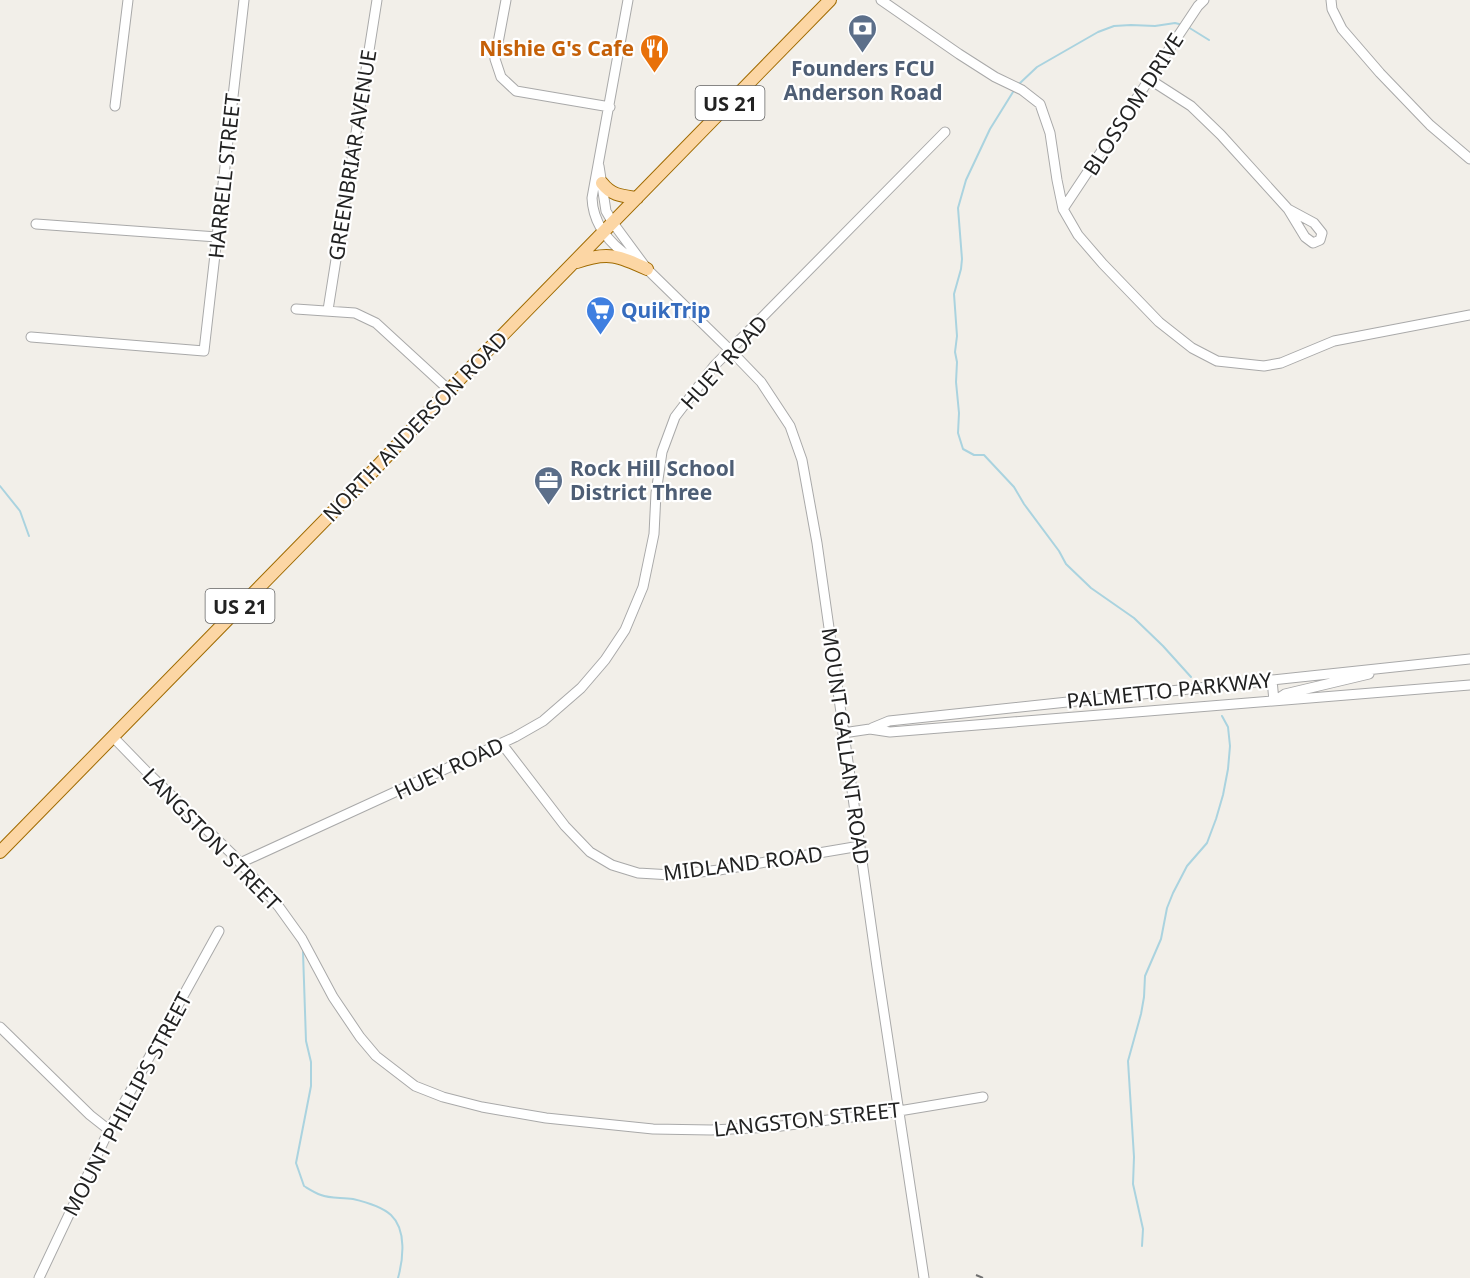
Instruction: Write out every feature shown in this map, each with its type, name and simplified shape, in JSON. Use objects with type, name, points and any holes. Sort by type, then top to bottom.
[{"type":"main road","name":"NORTH ANDERSON ROAD","points":[[0,852],[830,0]]},
{"type":"main road","points":[[602,183],[613,194],[638,198]]},
{"type":"main road","points":[[573,263],[612,255],[622,257],[647,269]]},
{"type":"street","points":[[115,106],[128,0]]},
{"type":"street","name":"HARRELL STREET","points":[[31,337],[204,351],[244,0]]},
{"type":"street","name":"GREENBRIAR AVENUE","points":[[328,310],[377,0]]},
{"type":"street","points":[[506,0],[495,59],[501,78],[516,91],[610,106]]},
{"type":"street","name":"MOUNT GALLANT ROAD","points":[[628,0],[592,206],[596,221],[603,232],[623,253],[647,269]]},
{"type":"street","points":[[881,0],[959,54],[995,77],[1022,90],[1040,104],[1050,133],[1064,209],[1078,235],[1159,322],[1192,348],[1217,361],[1264,366],[1281,363],[1334,342],[1470,315]]},
{"type":"street","name":"BLOSSOM DRIVE","points":[[1064,209],[1204,0]]},
{"type":"street","points":[[1331,0],[1332,9],[1342,29],[1365,56],[1430,125],[1470,159]]},
{"type":"street","points":[[1149,80],[1191,106],[1221,135],[1288,209]]},
{"type":"street","name":"HUEY ROAD","points":[[240,863],[502,744],[543,721],[581,688],[606,660],[625,630],[643,586],[654,534],[656,493],[662,452],[675,417],[714,366],[945,132]]},
{"type":"street","name":"MOUNT GALLANT ROAD","points":[[599,166],[606,211],[613,223],[647,269],[761,382],[790,426],[802,460],[817,545],[924,1278]]},
{"type":"street","points":[[36,224],[217,237]]},
{"type":"street","points":[[296,309],[355,313],[376,323],[449,390]]},
{"type":"street","name":"PALMETTO PARKWAY","points":[[843,733],[870,729],[889,721],[1470,659]]},
{"type":"street","points":[[1272,680],[1274,701],[1285,694],[1383,668]]},
{"type":"street","name":"PALMETTO PARKWAY","points":[[870,729],[890,732],[1470,685]]},
{"type":"street","name":"LANGSTON STREET","points":[[113,737],[263,888],[302,939],[346,1018],[365,1043],[376,1056],[415,1086],[443,1097],[482,1107],[546,1118],[653,1129],[711,1130],[773,1127],[899,1111],[983,1097]]},
{"type":"street","name":"MIDLAND ROAD","points":[[502,744],[565,826],[590,852],[612,865],[638,873],[672,875],[719,870],[860,846]]},
{"type":"street","name":"MOUNT PHILLIPS STREET","points":[[39,1278],[109,1130],[219,931]]},
{"type":"street","points":[[0,1027],[109,1130]]},
{"type":"waterway","points":[[1019,84],[1037,67],[1098,32],[1114,26],[1179,24]]},
{"type":"waterway","points":[[1188,27],[1209,40]]},
{"type":"waterway","points":[[1013,92],[990,129],[966,180],[958,208],[962,259],[954,294],[958,433],[963,449],[974,455],[984,455],[1014,487],[1066,564],[1091,588],[1134,618],[1191,677]]},
{"type":"waterway","points":[[0,486],[20,511],[29,536]]},
{"type":"waterway","points":[[1142,1246],[1143,1229],[1133,1184],[1134,1157],[1128,1061],[1141,1014],[1145,976],[1161,939],[1167,908],[1187,866],[1207,843],[1223,795],[1230,746],[1228,727],[1222,716]]},
{"type":"waterway","points":[[303,952],[306,1041],[311,1062],[311,1086],[296,1163],[304,1186],[312,1191],[325,1196],[368,1203],[391,1215],[402,1237],[398,1278]]},
{"type":"railway","points":[[976,1275],[983,1278]]},
{"type":"place","name":"Founders FCU Anderson Road","points":[[863,54]]},
{"type":"place","name":"Nishie G's Cafe","points":[[655,74]]},
{"type":"place","name":"QuikTrip","points":[[600,336]]},
{"type":"place","name":"Rock Hill School District Three","points":[[549,506]]}]
